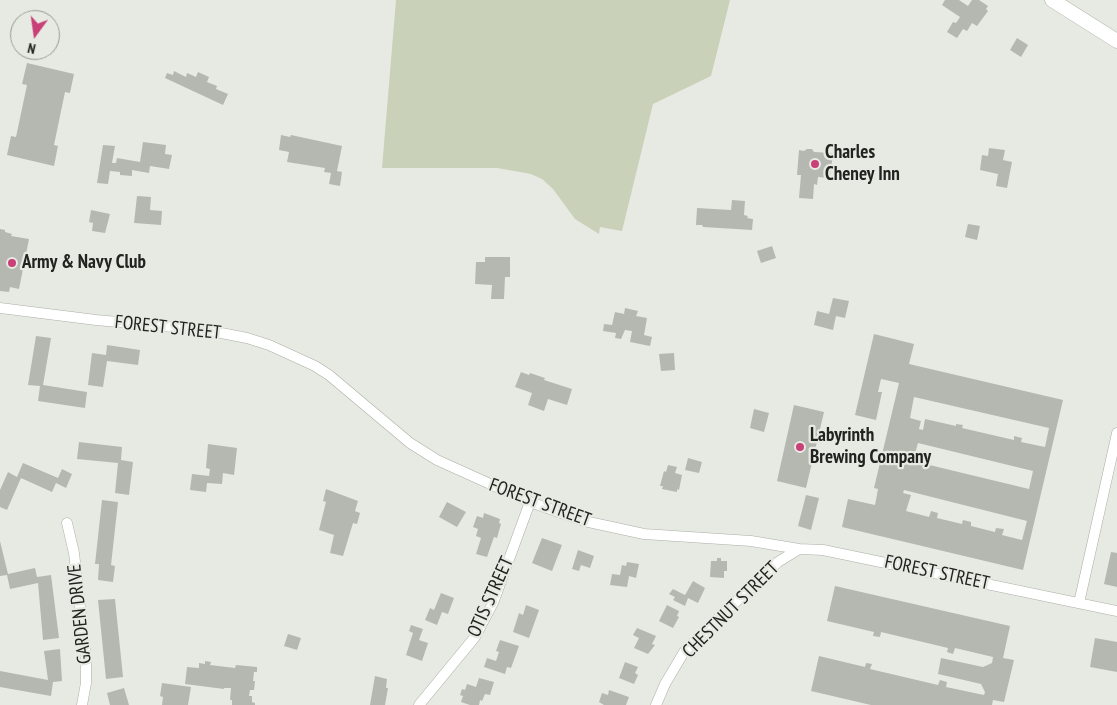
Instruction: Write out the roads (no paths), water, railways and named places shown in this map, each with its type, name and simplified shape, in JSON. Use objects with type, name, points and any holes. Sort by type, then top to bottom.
[{"type":"main road","points":[[1052,0],[1117,41]]},
{"type":"street","name":"FOREST STREET","points":[[0,308],[96,320],[206,330],[247,338],[268,345],[315,366],[329,375],[410,443],[437,460],[530,502],[584,520],[644,534],[751,541],[799,549],[823,550],[1117,611]]},
{"type":"street","points":[[1079,603],[1117,433]]},
{"type":"street","name":"OTIS STREET","points":[[419,705],[475,638],[493,603],[530,502]]},
{"type":"street","name":"GARDEN DRIVE","points":[[67,523],[74,553],[86,659],[86,683],[82,705]]},
{"type":"street","name":"CHESTNUT STREET","points":[[656,705],[665,684],[684,652],[778,562],[799,549]]},
{"type":"place","name":"Charles Cheney Inn","points":[[815,164]]},
{"type":"place","name":"Army & Navy Club","points":[[12,263]]},
{"type":"place","name":"Labyrinth Brewing Company","points":[[800,447]]}]
